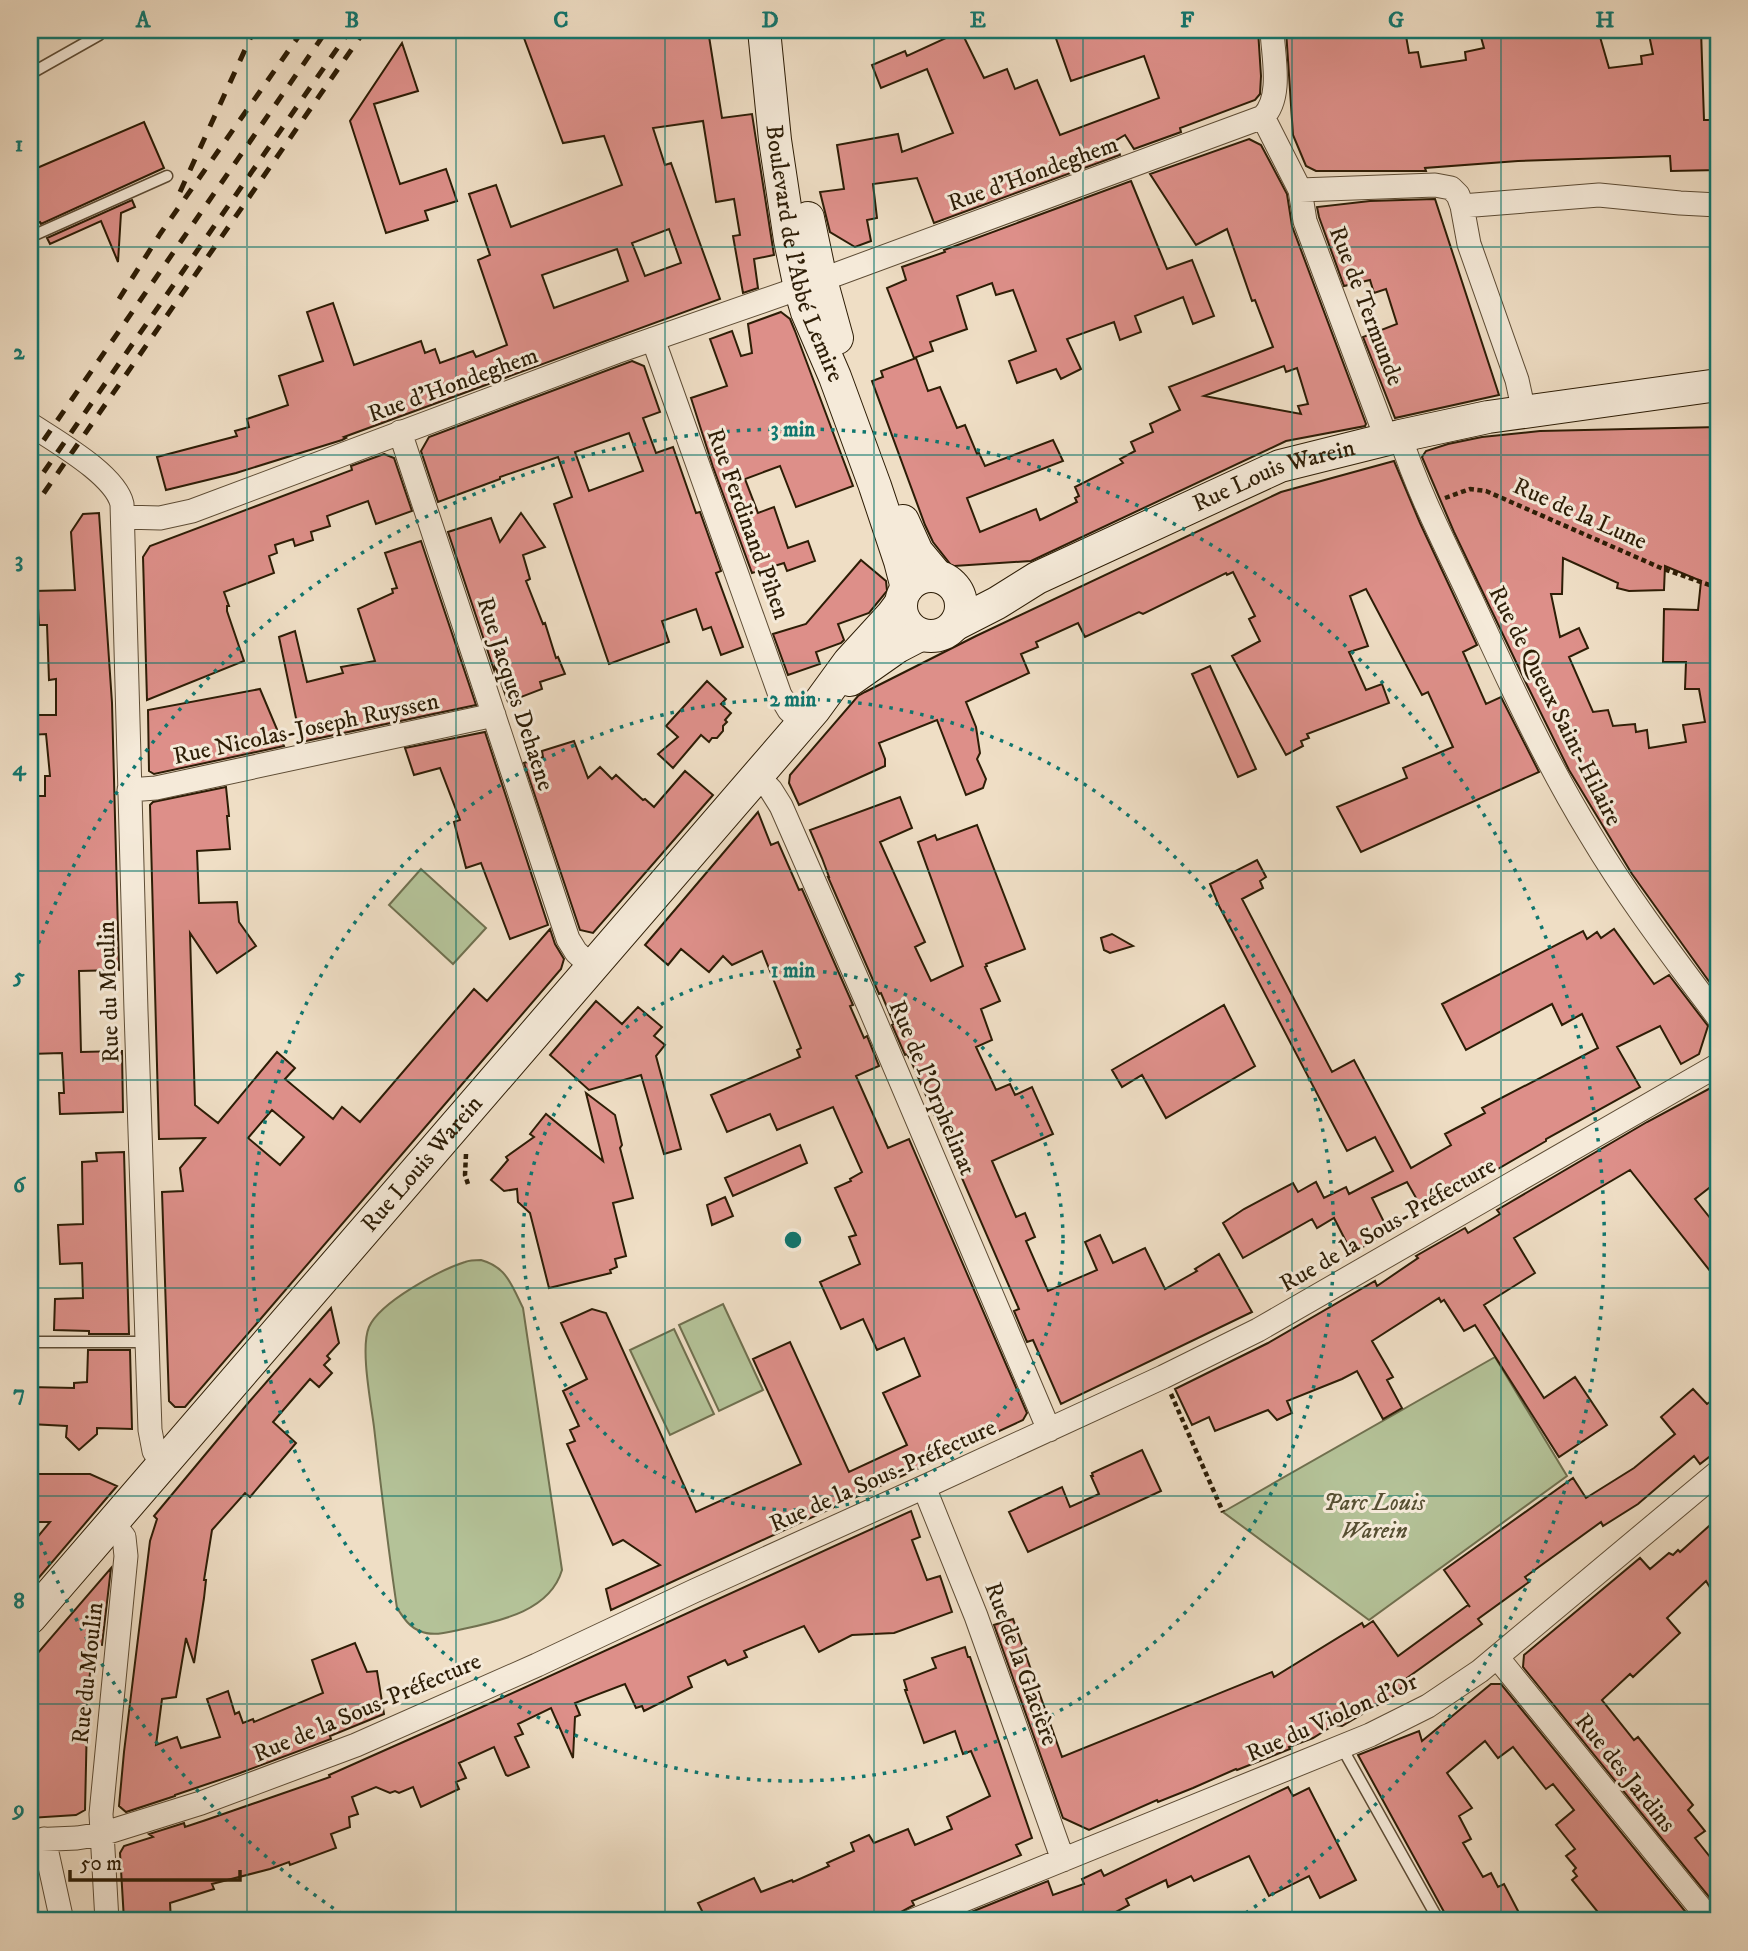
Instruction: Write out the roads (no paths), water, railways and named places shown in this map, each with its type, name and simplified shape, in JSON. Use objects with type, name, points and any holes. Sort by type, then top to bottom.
[{"type":"main road","name":"Boulevard de l'Abbé Lemire","points":[[765,30],[791,120],[811,237],[807,312],[835,377],[875,486],[900,561],[904,596]]},
{"type":"main road","name":"Boulevard de l'Abbé Lemire","points":[[810,284],[845,362],[907,534],[917,552],[945,581]]},
{"type":"main road","name":"Rue Louis Warein","points":[[956,624],[1037,578],[1267,471],[1315,456],[1467,421],[1718,385]]},
{"type":"main road","points":[[920,578],[945,581],[958,593],[961,602],[960,616],[950,630],[940,636],[920,635],[905,622],[901,611],[904,596],[920,578]]},
{"type":"main road","name":"Rue Louis Warein","points":[[945,581],[998,585],[1037,578]]},
{"type":"main road","name":"Rue Louis Warein","points":[[30,1618],[808,716],[904,596]]},
{"type":"main road","name":"Rue Louis Warein","points":[[808,716],[879,659],[920,635]]},
{"type":"street","points":[[1263,117],[1275,96],[1272,30]]},
{"type":"street","name":"Rue d'Hondeghem","points":[[123,517],[160,518],[180,515],[1263,117]]},
{"type":"street","name":"Rue de Termunde","points":[[1263,117],[1300,190],[1305,221],[1394,438]]},
{"type":"street","points":[[1300,190],[1440,185],[1451,188],[1462,206],[1467,235],[1517,380],[1524,412]]},
{"type":"street","points":[[1462,206],[1599,195],[1718,205]]},
{"type":"street","name":"Rue Ferdinand Pihen","points":[[653,339],[780,695],[789,710],[808,716]]},
{"type":"street","name":"Rue du Moulin","points":[[30,424],[112,484],[121,497],[150,1438],[153,1451],[162,1463]]},
{"type":"street","name":"Rue Jacques Dehaene","points":[[400,432],[568,939],[576,952],[591,966]]},
{"type":"street","name":"Rue de Queux Saint-Hilaire","points":[[1394,438],[1411,468],[1497,656],[1563,788],[1628,893],[1718,1017]]},
{"type":"street","name":"Rue Nicolas-Joseph Ruyssen","points":[[129,790],[156,788],[494,715]]},
{"type":"street","name":"Rue de l'Orphelinat","points":[[756,774],[781,806],[1049,1430]]},
{"type":"street","name":"Rue de la Sous-Préfecture","points":[[37,1839],[102,1834],[201,1803],[368,1740],[925,1488],[1163,1377],[1295,1310],[1718,1065]]},
{"type":"street","name":"Rue du Violon d'Or","points":[[912,1921],[1391,1725],[1428,1706],[1497,1657],[1718,1472]]},
{"type":"street","name":"Rue de la Glacière","points":[[925,1488],[976,1616],[1063,1860]]},
{"type":"street","name":"Rue du Moulin","points":[[107,1921],[101,1814],[126,1556],[124,1536],[112,1522]]},
{"type":"street","name":"Rue des Jardins","points":[[1497,1657],[1712,1921]]},
{"type":"street","points":[[37,1839],[62,1921]]},
{"type":"lane","points":[[30,74],[99,35],[103,30]]},
{"type":"lane","points":[[30,237],[167,176]]},
{"type":"lane","points":[[30,1342],[147,1342]]},
{"type":"lane","points":[[1340,1746],[1439,1921]]},
{"type":"railway","points":[[180,192],[254,30]]},
{"type":"railway","points":[[119,299],[160,234],[303,30]]},
{"type":"railway","points":[[30,460],[327,30]]},
{"type":"railway","points":[[30,492],[350,30]]},
{"type":"railway","points":[[30,513],[365,30]]},
{"type":"park label","name":"Parc Louis Warein","points":[[1374,1517]]}]
